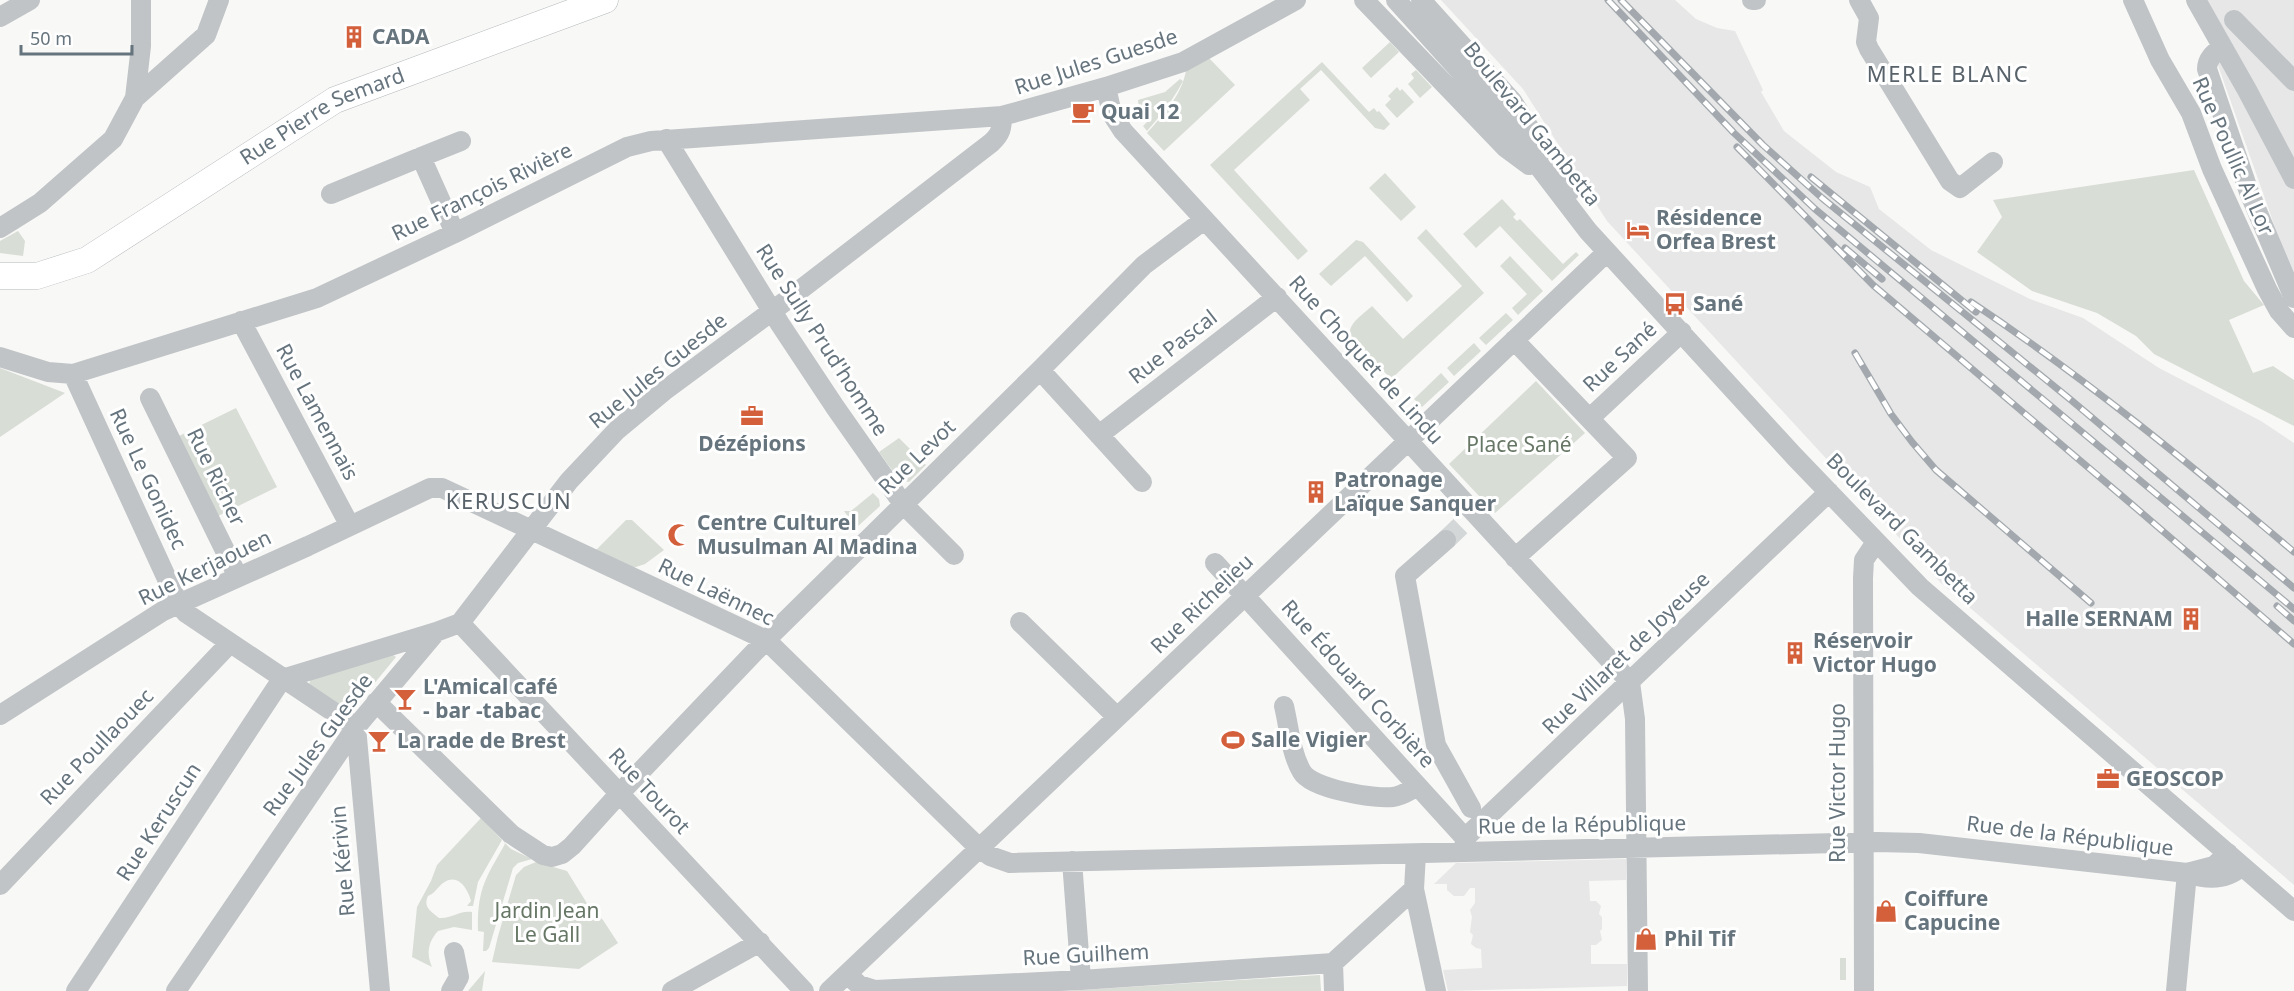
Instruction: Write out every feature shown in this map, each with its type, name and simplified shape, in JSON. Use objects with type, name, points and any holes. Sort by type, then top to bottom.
[{"type":"main road","name":"Rue Pierre Semard","points":[[0,276],[37,276],[87,260],[336,100],[605,0]]},
{"type":"main road","points":[[0,260],[39,263],[59,269]]},
{"type":"street","points":[[0,17],[30,0]]},
{"type":"street","points":[[135,98],[141,46],[141,0]]},
{"type":"street","points":[[0,228],[40,203],[113,139],[135,98],[206,35],[219,0]]},
{"type":"street","name":"Rue Jules Guesde","points":[[176,991],[356,727],[436,632],[460,622],[580,468],[617,430],[664,391],[991,143],[1002,128],[1002,116],[1106,87],[1183,62],[1296,0]]},
{"type":"street","points":[[1364,0],[1506,148],[1544,176]]},
{"type":"street","name":"Boulevard Gambetta","points":[[1396,0],[1497,112],[1544,176],[1607,252],[1920,587],[2294,911]]},
{"type":"street","name":"Boulevard Gambetta","points":[[1421,0],[1512,101],[1607,252]]},
{"type":"street","points":[[1859,0],[1869,18],[1866,42],[1869,49],[1950,181],[1960,188],[1993,162]]},
{"type":"street","name":"Rue Poullic Al Lor","points":[[2133,0],[2160,60],[2191,112],[2212,169],[2270,296],[2294,328]]},
{"type":"street","points":[[2196,0],[2294,179]]},
{"type":"street","points":[[2234,20],[2294,81]]},
{"type":"street","points":[[2222,47],[2214,52],[2207,63],[2207,69],[2249,192],[2294,298],[2280,302],[2270,296]]},
{"type":"street","points":[[2213,88],[2220,77],[2234,68]]},
{"type":"street","name":"Rue Choquet de Lindu","points":[[1106,87],[1112,114],[1123,131],[1630,682]]},
{"type":"street","name":"Rue François Rivière","points":[[0,357],[48,372],[73,374],[316,298],[455,233],[627,147],[666,139],[1002,116]]},
{"type":"street","name":"Rue Sully Prud'homme","points":[[666,139],[772,311],[835,407],[903,504],[954,555]]},
{"type":"street","points":[[331,194],[461,141]]},
{"type":"street","points":[[421,157],[455,233]]},
{"type":"street","name":"Rue Levot","points":[[376,702],[511,834],[543,855],[552,857],[562,854],[766,640],[1144,265],[1204,220]]},
{"type":"street","name":"Rue Richelieu","points":[[829,991],[1607,252]]},
{"type":"street","name":"Rue Pascal","points":[[1099,435],[1277,297]]},
{"type":"street","name":"Rue Lamennais","points":[[241,321],[350,526]]},
{"type":"street","name":"Rue Sané","points":[[1590,418],[1682,332]]},
{"type":"street","points":[[1514,340],[1627,458],[1515,558]]},
{"type":"street","points":[[1040,370],[1143,482]]},
{"type":"street","name":"Rue Le Gonidec","points":[[73,374],[179,605],[186,613],[356,727]]},
{"type":"street","name":"Rue Richer","points":[[150,398],[238,577]]},
{"type":"street","name":"Rue Kerjaouen","points":[[0,715],[163,611],[430,488],[442,488]]},
{"type":"street","name":"Rue Laënnec","points":[[442,488],[766,640],[980,848]]},
{"type":"street","name":"Rue Villaret de Joyeuse","points":[[1465,845],[1630,682],[1829,492]]},
{"type":"street","points":[[1446,540],[1405,576],[1436,745],[1471,808]]},
{"type":"street","name":"Rue Victor Hugo","points":[[1864,991],[1863,578],[1864,560],[1876,542]]},
{"type":"street","name":"Rue Édouard Corbière","points":[[1215,563],[1418,786],[1465,845]]},
{"type":"street","name":"Rue Tourot","points":[[460,622],[804,991]]},
{"type":"street","points":[[1020,622],[1118,717]]},
{"type":"street","points":[[282,679],[436,632]]},
{"type":"street","name":"Rue Poullaouec","points":[[0,885],[230,643]]},
{"type":"street","name":"Rue Keruscun","points":[[76,991],[282,679]]},
{"type":"street","points":[[1630,682],[1635,719],[1638,991]]},
{"type":"street","points":[[1284,705],[1296,759],[1302,774],[1311,782],[1322,787],[1380,797],[1394,797],[1418,786]]},
{"type":"street","name":"Rue Kérivin","points":[[356,727],[380,991]]},
{"type":"street","name":"Rue de la République","points":[[980,848],[1010,863],[1416,854],[1465,845],[1637,848],[1862,842],[1919,843],[2187,873],[2235,860]]},
{"type":"street","points":[[1416,854],[1414,889],[1436,991]]},
{"type":"street","points":[[1072,861],[1081,980]]},
{"type":"street","points":[[2176,991],[2187,873]]},
{"type":"street","points":[[1334,991],[1333,963],[1414,889]]},
{"type":"street","points":[[672,991],[760,942]]},
{"type":"street","points":[[451,991],[459,977],[459,966],[454,952]]},
{"type":"street","name":"Rue Guilhem","points":[[847,974],[859,985],[874,990],[1081,980],[1333,963]]},
{"type":"shaded area","points":[[1441,0],[1675,0],[1696,19],[1717,28],[1735,31],[1763,90],[1761,92],[1784,131],[1836,172],[1870,187],[1879,209],[1931,250],[2030,299],[2083,318],[2159,368],[2261,421],[2294,443],[2294,885],[1941,583],[1607,221],[1523,89]]},
{"type":"shaded area","points":[[2195,0],[2294,0],[2294,272],[2276,230]]},
{"type":"shaded area","points":[[1626,859],[1626,880],[1589,881],[1590,901],[1596,901],[1601,906],[1599,914],[1602,917],[1600,931],[1602,940],[1596,945],[1591,945],[1591,964],[1627,964],[1627,986],[1448,991],[1443,970],[1482,968],[1481,949],[1471,944],[1473,935],[1470,932],[1472,917],[1470,910],[1475,903],[1475,888],[1470,888],[1464,896],[1454,896],[1447,890],[1447,884],[1434,884],[1456,863]]},
{"type":"green space","points":[[1390,42],[1399,52],[1371,78],[1362,68]]},
{"type":"green space","points":[[1208,57],[1235,85],[1164,151],[1147,133],[1176,97],[1186,71]]},
{"type":"green space","points":[[1322,62],[1369,112],[1374,108],[1390,124],[1384,130],[1375,128],[1321,70],[1300,89],[1310,100],[1234,170],[1308,251],[1298,260],[1210,165]]},
{"type":"green space","points":[[1416,70],[1432,87],[1420,98],[1408,84],[1414,78],[1411,74]]},
{"type":"green space","points":[[1180,79],[1183,81],[1175,95],[1147,131],[1143,126],[1148,121],[1139,110],[1138,100],[1165,92]]},
{"type":"green space","points":[[1397,87],[1400,91],[1402,89],[1414,102],[1397,118],[1385,105],[1391,99],[1388,96]]},
{"type":"green space","points":[[2194,170],[2244,281],[2264,305],[2229,320],[2253,373],[2273,366],[2294,380],[2294,426],[2154,354],[2136,336],[2097,313],[2032,291],[1977,252],[2002,217],[1993,200]]},
{"type":"green space","points":[[1385,173],[1416,207],[1401,221],[1369,188]]},
{"type":"green space","points":[[1502,199],[1516,214],[1513,217],[1517,221],[1520,219],[1563,264],[1576,252],[1579,255],[1552,281],[1500,226],[1476,248],[1463,234]]},
{"type":"green space","points":[[1426,229],[1484,293],[1391,379],[1350,335],[1350,331],[1354,323],[1372,306],[1403,339],[1462,286],[1417,238]]},
{"type":"green space","points":[[18,231],[25,241],[23,256],[0,253],[0,241]]},
{"type":"green space","points":[[1356,240],[1363,242],[1413,296],[1407,302],[1365,256],[1331,286],[1319,274]]},
{"type":"green space","points":[[1510,256],[1543,291],[1518,315],[1512,308],[1527,294],[1500,266]]},
{"type":"green space","points":[[1506,313],[1513,320],[1486,345],[1479,338]]},
{"type":"green space","points":[[1474,343],[1481,351],[1454,376],[1447,368]]},
{"type":"green space","points":[[0,368],[65,393],[0,437]]},
{"type":"green space","points":[[1441,373],[1449,382],[1422,407],[1414,399]]},
{"type":"green space","name":"Place Sané","points":[[1536,381],[1585,433],[1495,513],[1449,464]]},
{"type":"green space","points":[[236,408],[277,487],[218,516],[179,436]]},
{"type":"green space","points":[[899,438],[926,465],[909,482],[899,480],[879,452]]},
{"type":"green space","points":[[873,493],[879,499],[880,506],[856,528],[844,511],[851,511]]},
{"type":"green space","points":[[626,520],[632,520],[664,550],[645,564],[633,568],[595,551]]},
{"type":"green space","points":[[389,652],[396,657],[350,713],[309,684],[313,674]]},
{"type":"green space","points":[[1835,780],[1845,780],[1845,804],[1835,804]]},
{"type":"green space","points":[[481,818],[502,840],[478,882],[473,906],[467,906],[471,901],[462,883],[453,879],[443,883],[428,896],[427,906],[439,918],[472,912],[472,930],[454,927],[438,931],[435,935],[430,944],[429,953],[432,967],[412,957],[417,907],[437,865]]},
{"type":"green space","points":[[503,841],[511,849],[532,859],[518,863],[513,868],[489,948],[483,951],[484,932],[478,931],[479,905],[487,876],[505,844]]},
{"type":"green space","name":"Jardin Jean Le Gall","points":[[536,862],[567,871],[588,905],[603,920],[618,943],[579,969],[492,962],[516,875],[524,867]]},
{"type":"green space","points":[[1840,958],[1846,958],[1846,980],[1840,980]]},
{"type":"green space","points":[[485,971],[482,991],[468,991]]},
{"type":"green space","points":[[1320,975],[1321,991],[1067,991],[1081,990]]},
{"type":"tunnel","points":[[1446,540],[1474,513]]},
{"type":"railway","points":[[1608,0],[1734,133],[1815,209],[2294,609]]},
{"type":"railway","points":[[1621,0],[1763,145],[1822,198],[2071,400],[2294,588]]},
{"type":"railway","points":[[1737,147],[1873,285],[2294,644]]},
{"type":"railway","points":[[1811,177],[1976,312]]},
{"type":"railway","points":[[1845,248],[1882,279]]},
{"type":"railway","points":[[1971,302],[2055,360],[2136,422],[2294,552]]},
{"type":"railway","points":[[1855,353],[1891,414],[1936,470],[2091,603]]},
{"type":"railway","points":[[2277,606],[2294,621]]},
{"type":"place","name":"CADA","points":[[354,37]]},
{"type":"place","name":"Quai 12","points":[[1083,112]]},
{"type":"place","name":"Résidence Orfea Brest","points":[[1638,230]]},
{"type":"place","name":"Sané","points":[[1675,304]]},
{"type":"place","name":"Dézépions","points":[[752,416]]},
{"type":"place","name":"Patronage Laïque Sanquer","points":[[1316,492]]},
{"type":"place","name":"Centre Culturel Musulman Al Madina","points":[[679,535]]},
{"type":"place","name":"Halle SERNAM","points":[[2191,619]]},
{"type":"place","name":"Réservoir Victor Hugo","points":[[1795,653]]},
{"type":"place","name":"L'Amical café - bar -tabac","points":[[405,699]]},
{"type":"place","name":"Salle Vigier","points":[[1233,740]]},
{"type":"place","name":"La rade de Brest","points":[[379,741]]},
{"type":"place","name":"GEOSCOP","points":[[2108,779]]},
{"type":"place","name":"Coiffure Capucine","points":[[1886,911]]},
{"type":"place","name":"Phil Tif","points":[[1646,939]]},
{"type":"district","name":"MERLE BLANC","points":[[1948,74]]},
{"type":"district","name":"KERUSCUN","points":[[509,501]]}]
